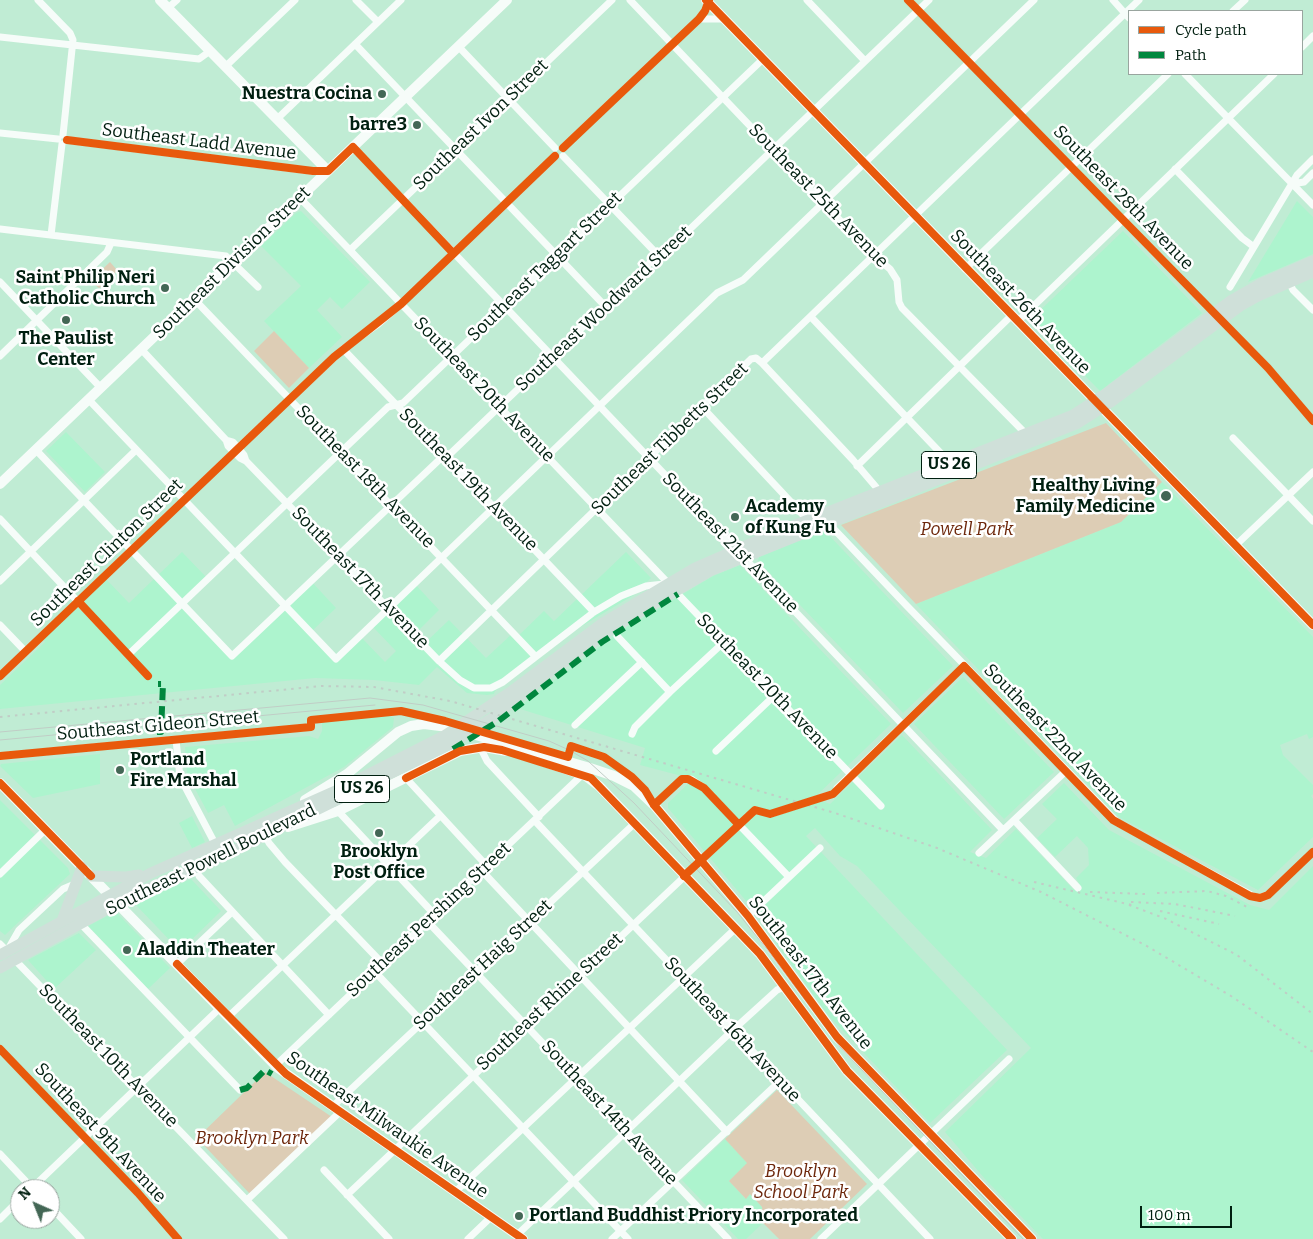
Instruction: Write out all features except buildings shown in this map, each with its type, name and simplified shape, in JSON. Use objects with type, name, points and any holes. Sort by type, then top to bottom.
[{"type":"main road","name":"Southeast Powell Boulevard","points":[[1287,278],[1313,261]]},
{"type":"main road","name":"Southeast Powell Boulevard","points":[[6,955],[80,923],[151,873],[374,773],[451,731],[512,691],[603,623],[671,587],[739,553],[1028,439],[1064,419],[1099,404],[1218,317],[1245,292],[1287,278],[1313,272]]},
{"type":"main road","name":"Southeast Powell Boulevard","points":[[6,955],[62,921],[222,857],[269,832],[377,782],[474,730],[599,636],[671,587]]},
{"type":"main road","points":[[62,921],[82,867]]},
{"type":"main road","points":[[91,876],[126,877],[151,873]]},
{"type":"street","points":[[38,0],[70,33],[73,45],[51,235]]},
{"type":"street","points":[[160,0],[328,171]]},
{"type":"street","points":[[168,8],[177,0]]},
{"type":"street","points":[[226,66],[295,0]]},
{"type":"street","points":[[356,0],[378,22]]},
{"type":"street","points":[[277,119],[401,0]]},
{"type":"street","name":"Southeast Division Street","points":[[0,484],[507,0]]},
{"type":"street","name":"Southeast Ivon Street","points":[[350,250],[612,0]]},
{"type":"street","name":"Southeast 25th Avenue","points":[[630,0],[895,276],[899,302],[902,308],[960,366],[1028,439]]},
{"type":"street","points":[[807,0],[865,61]]},
{"type":"street","name":"Southeast 28th Avenue","points":[[908,0],[1268,368],[1313,420]]},
{"type":"street","name":"Southeast Woodward Street","points":[[182,604],[232,656],[391,505],[500,407],[658,255],[689,230],[929,0]]},
{"type":"street","points":[[89,400],[336,659],[717,293],[743,280],[1034,0]]},
{"type":"street","points":[[1112,0],[1127,15]]},
{"type":"street","name":"Southeast Tibbetts Street","points":[[1131,10],[1139,0]]},
{"type":"street","points":[[1234,10],[1245,0]]},
{"type":"street","points":[[555,148],[553,152],[558,158],[698,19],[708,1]]},
{"type":"street","name":"Southeast 26th Avenue","points":[[708,1],[965,269],[1313,625]]},
{"type":"street","name":"Southeast Tibbetts Street","points":[[439,661],[751,360],[756,358],[762,363],[1127,15]]},
{"type":"street","points":[[698,19],[724,19]]},
{"type":"street","points":[[1303,46],[1313,36]]},
{"type":"street","points":[[0,37],[199,60],[210,51]]},
{"type":"street","points":[[355,44],[605,306]]},
{"type":"street","points":[[458,46],[555,148],[563,152],[658,255]]},
{"type":"street","name":"Southeast Taggart Street","points":[[128,655],[388,407],[402,403],[763,59]]},
{"type":"street","points":[[965,269],[1167,75]]},
{"type":"street","points":[[1186,75],[1313,205]]},
{"type":"street","points":[[857,466],[960,366],[1123,219],[1273,75]]},
{"type":"street","name":"Southeast Ladd Avenue","points":[[0,133],[311,171],[328,171]]},
{"type":"street","name":"Southeast 21st Avenue","points":[[353,148],[1004,830]]},
{"type":"street","name":"Southeast Clinton Street","points":[[0,676],[343,349],[401,304],[555,156]]},
{"type":"street","points":[[1230,287],[1297,175],[1313,159]]},
{"type":"street","points":[[1176,168],[1254,247]]},
{"type":"street","points":[[1292,184],[1304,182],[1313,173]]},
{"type":"street","name":"Southeast 20th Avenue","points":[[300,198],[881,806]]},
{"type":"street","points":[[0,229],[224,256],[233,262],[258,287]]},
{"type":"street","points":[[0,356],[107,252],[111,243]]},
{"type":"street","points":[[1287,278],[1293,290],[1313,310]]},
{"type":"street","points":[[0,282],[101,388]]},
{"type":"street","name":"Southeast 18th Avenue","points":[[194,299],[535,656]]},
{"type":"street","points":[[811,317],[953,468]]},
{"type":"street","name":"Southeast 17th Avenue","points":[[141,349],[236,450],[240,458],[246,461],[439,661],[460,680],[478,689],[491,688],[503,682],[535,656]]},
{"type":"street","name":"Southeast 19th Avenue","points":[[343,349],[594,612]]},
{"type":"street","points":[[762,363],[857,466],[880,496]]},
{"type":"street","points":[[702,407],[802,513],[808,525]]},
{"type":"street","points":[[1233,438],[1313,521]]},
{"type":"street","points":[[36,450],[182,604]]},
{"type":"street","points":[[0,581],[136,450]]},
{"type":"street","points":[[1236,545],[1313,472]]},
{"type":"street","name":"Southeast 22nd Avenue","points":[[827,517],[964,666],[1118,823],[1250,896],[1260,898],[1276,888],[1313,852]]},
{"type":"street","points":[[0,519],[148,676]]},
{"type":"street","points":[[535,656],[594,612],[640,588],[671,587]]},
{"type":"street","points":[[0,625],[25,652]]},
{"type":"street","points":[[617,636],[670,692]]},
{"type":"street","points":[[632,734],[635,727],[670,692],[724,642]]},
{"type":"street","points":[[575,725],[642,662]]},
{"type":"street","points":[[837,788],[964,666]]},
{"type":"street","points":[[716,751],[775,695]]},
{"type":"street","name":"Southeast Gideon Street","points":[[0,756],[311,727],[311,720]]},
{"type":"street","name":"Southeast 17th Avenue","points":[[291,809],[348,774],[398,732],[416,725],[439,725],[497,748],[582,775],[594,781],[766,960],[847,1071],[1010,1239]]},
{"type":"street","points":[[176,740],[180,777],[222,857]]},
{"type":"street","points":[[383,964],[269,843],[269,832],[307,823],[338,811],[452,754],[482,742]]},
{"type":"street","name":"Southeast 17th Avenue","points":[[482,742],[614,776],[634,786],[654,805],[748,916],[837,1037],[1032,1239]]},
{"type":"street","name":"Southeast 16th Avenue","points":[[482,742],[487,761],[582,871],[930,1239]]},
{"type":"street","points":[[980,853],[1066,771]]},
{"type":"street","name":"Southeast Pershing Street","points":[[276,1066],[582,775]]},
{"type":"street","points":[[406,778],[529,922],[727,1132]]},
{"type":"street","points":[[654,805],[682,779],[688,779],[704,788],[789,878]]},
{"type":"street","name":"Southeast Milwaukie Avenue","points":[[0,783],[276,1066],[336,1110],[520,1237]]},
{"type":"street","points":[[774,813],[826,796]]},
{"type":"street","name":"Southeast Rhine Street","points":[[347,1195],[755,810]]},
{"type":"street","points":[[338,811],[435,915]]},
{"type":"street","points":[[228,1017],[440,816]]},
{"type":"street","points":[[1014,820],[1078,888]]},
{"type":"street","name":"Southeast Haig Street","points":[[247,1200],[423,1022],[635,823]]},
{"type":"street","points":[[0,874],[46,829]]},
{"type":"street","points":[[748,916],[820,848]]},
{"type":"street","points":[[191,856],[199,876],[330,1015]]},
{"type":"street","points":[[6,955],[19,930],[63,889],[77,883]]},
{"type":"street","points":[[176,964],[232,912]]},
{"type":"street","name":"Southeast 14th Avenue","points":[[428,922],[728,1239]]},
{"type":"street","points":[[80,923],[240,1090]]},
{"type":"street","points":[[455,1192],[736,928]]},
{"type":"street","name":"Southeast 10th Avenue","points":[[6,955],[138,1087],[284,1239]]},
{"type":"street","points":[[375,972],[628,1239]]},
{"type":"street","points":[[520,1237],[573,1182],[733,1030],[777,990],[784,986]]},
{"type":"street","points":[[42,1179],[220,1008]]},
{"type":"street","name":"Southeast 9th Avenue","points":[[0,1049],[138,1193],[178,1239]]},
{"type":"street","points":[[825,1238],[1009,1059]]},
{"type":"street","points":[[612,1239],[780,1081]]},
{"type":"street","points":[[0,1154],[23,1179]]},
{"type":"street","points":[[324,1170],[389,1239]]},
{"type":"street","points":[[0,1219],[10,1210]]},
{"type":"street","points":[[60,1217],[81,1239]]},
{"type":"street","points":[[468,1239],[491,1217]]},
{"type":"street","points":[[1010,1239],[1021,1228]]},
{"type":"shaded area","points":[[1297,201],[1313,217],[1313,254],[1248,282]]},
{"type":"shaded area","points":[[301,211],[370,282],[342,309],[330,297],[317,310],[342,337],[309,368],[264,321],[301,286],[261,246],[296,213]]},
{"type":"shaded area","points":[[1123,231],[1202,313],[1100,391],[1030,320]]},
{"type":"shaded area","points":[[66,432],[105,472],[85,492],[46,451]]},
{"type":"shaded area","points":[[1162,482],[1313,637],[1313,737],[1309,739],[1307,734],[1280,745],[1283,755],[1313,785],[1313,794],[1311,796],[1313,799],[1313,837],[1258,890],[1119,817],[916,604],[1121,522]]},
{"type":"shaded area","points":[[824,530],[953,666],[903,713],[758,561],[759,557]]},
{"type":"shaded area","points":[[182,552],[209,580],[185,604],[232,653],[310,580],[336,608],[312,631],[336,656],[359,635],[385,662],[396,651],[370,624],[414,583],[439,610],[419,630],[428,640],[449,620],[486,658],[514,632],[518,636],[544,611],[554,621],[626,552],[651,578],[634,595],[577,629],[495,691],[494,694],[467,693],[437,667],[419,685],[374,680],[315,678],[0,709],[0,685],[45,642],[42,638],[105,578],[129,603]]},
{"type":"shaded area","points":[[740,565],[891,724],[814,798],[830,804],[902,735],[992,830],[970,852],[986,858],[1016,829],[1073,889],[1081,887],[1076,878],[1089,865],[1088,848],[1077,836],[1055,857],[1037,838],[1057,819],[1042,804],[1064,783],[1109,830],[1250,905],[1269,910],[1313,866],[1313,1239],[1043,1239],[985,1179],[945,1132],[1031,1048],[857,866],[840,856],[815,828],[806,836],[1007,1050],[930,1123],[827,1014],[747,902],[668,808],[668,803],[693,779],[640,765],[645,748],[517,708],[622,630],[713,576]]},
{"type":"shaded area","points":[[963,677],[1054,772],[1004,819],[914,724]]},
{"type":"shaded area","points":[[387,715],[394,718],[393,727],[344,767],[235,826],[224,805],[208,813],[187,774],[185,747],[309,736],[318,739],[322,731],[322,722]]},
{"type":"shaded area","points":[[100,754],[100,784],[33,798],[0,766],[1,764]]},
{"type":"shaded area","points":[[0,800],[68,868],[70,874],[5,935],[0,931]]},
{"type":"shaded area","points":[[192,816],[205,842],[192,848],[179,823]]},
{"type":"shaded area","points":[[191,879],[221,911],[180,951],[134,903]]},
{"type":"shaded area","points":[[113,913],[118,914],[170,968],[148,989],[88,926]]},
{"type":"shaded area","points":[[79,933],[96,950],[54,989],[28,960]]},
{"type":"shaded area","points":[[725,1139],[748,1163],[729,1181],[745,1198],[750,1194],[762,1207],[763,1223],[746,1239],[738,1239],[682,1180]]},
{"type":"green space","points":[[110,262],[117,270],[110,281],[99,288],[90,281]]},
{"type":"green space","points":[[274,331],[309,368],[289,388],[254,351]]},
{"type":"green space","name":"Powell Park","points":[[1106,423],[1162,482],[1121,522],[916,604],[841,525]]},
{"type":"green space","name":"Brooklyn Park","points":[[265,1072],[332,1117],[250,1194],[197,1138]]},
{"type":"green space","name":"Brooklyn School Park","points":[[777,1090],[867,1184],[810,1239],[779,1239],[763,1223],[762,1207],[750,1194],[746,1199],[729,1181],[747,1163],[725,1139]]},
{"type":"tram line","points":[[0,732],[370,698],[423,705],[549,741],[569,750],[588,761],[634,803],[737,912],[840,1047],[1023,1239]]},
{"type":"tram line","points":[[0,740],[375,705]]},
{"type":"railway","points":[[0,717],[322,686],[374,687],[450,701],[835,813],[937,848],[1041,892],[1145,945],[1231,996],[1313,1052]]},
{"type":"railway","points":[[1034,882],[1136,906]]},
{"type":"railway","points":[[1157,893],[1207,891],[1226,896],[1247,907]]},
{"type":"railway","points":[[1090,892],[1145,894]]},
{"type":"railway","points":[[1131,902],[1175,904],[1235,916]]},
{"type":"railway","points":[[1129,905],[1164,918],[1237,955],[1313,1014]]},
{"type":"railway","points":[[1160,911],[1219,924]]},
{"type":"marked path","points":[[453,749],[497,722],[602,642],[678,594]]},
{"type":"marked path","points":[[157,732],[161,732],[163,684],[158,684]]},
{"type":"marked path","points":[[240,1090],[247,1088],[265,1070],[272,1074]]},
{"type":"cycle path","points":[[706,0],[1313,625]]},
{"type":"cycle path","points":[[563,148],[699,19],[705,11],[709,0]]},
{"type":"cycle path","points":[[908,0],[1268,368],[1313,421]]},
{"type":"cycle path","points":[[67,140],[313,171],[328,171],[353,147],[453,253]]},
{"type":"cycle path","points":[[0,676],[334,357],[401,304],[555,156]]},
{"type":"cycle path","points":[[78,601],[148,676]]},
{"type":"cycle path","points":[[684,876],[755,810],[770,814],[833,794],[964,666],[1113,820],[1250,896],[1260,898],[1268,895],[1313,852]]},
{"type":"cycle path","points":[[0,756],[311,727],[311,720],[401,711],[445,721],[568,757],[571,746],[604,757],[632,777],[645,790],[654,805],[748,916],[837,1037],[1032,1239]]},
{"type":"cycle path","points":[[406,778],[460,751],[484,747],[502,750],[591,778],[760,954],[847,1071],[1012,1239]]},
{"type":"cycle path","points":[[654,805],[682,779],[688,779],[704,788],[739,825]]},
{"type":"cycle path","points":[[0,783],[91,876]]},
{"type":"cycle path","points":[[177,964],[286,1074],[523,1239]]},
{"type":"cycle path","points":[[0,1049],[138,1193],[178,1239]]},
{"type":"place","name":"Nuestra Cocina","points":[[382,94]]},
{"type":"place","name":"barre3","points":[[417,125]]},
{"type":"place","name":"Saint Philip Neri Catholic Church","points":[[165,288]]},
{"type":"place","name":"The Paulist Center","points":[[66,320]]},
{"type":"place","name":"Healthy Living Family Medicine","points":[[1166,496]]},
{"type":"place","name":"Academy of Kung Fu","points":[[735,517]]},
{"type":"place","name":"Portland Fire Marshal","points":[[120,770]]},
{"type":"place","name":"Brooklyn Post Office","points":[[379,833]]},
{"type":"place","name":"Aladdin Theater","points":[[127,950]]},
{"type":"place","name":"Portland Buddhist Priory Incorporated","points":[[519,1216]]}]
